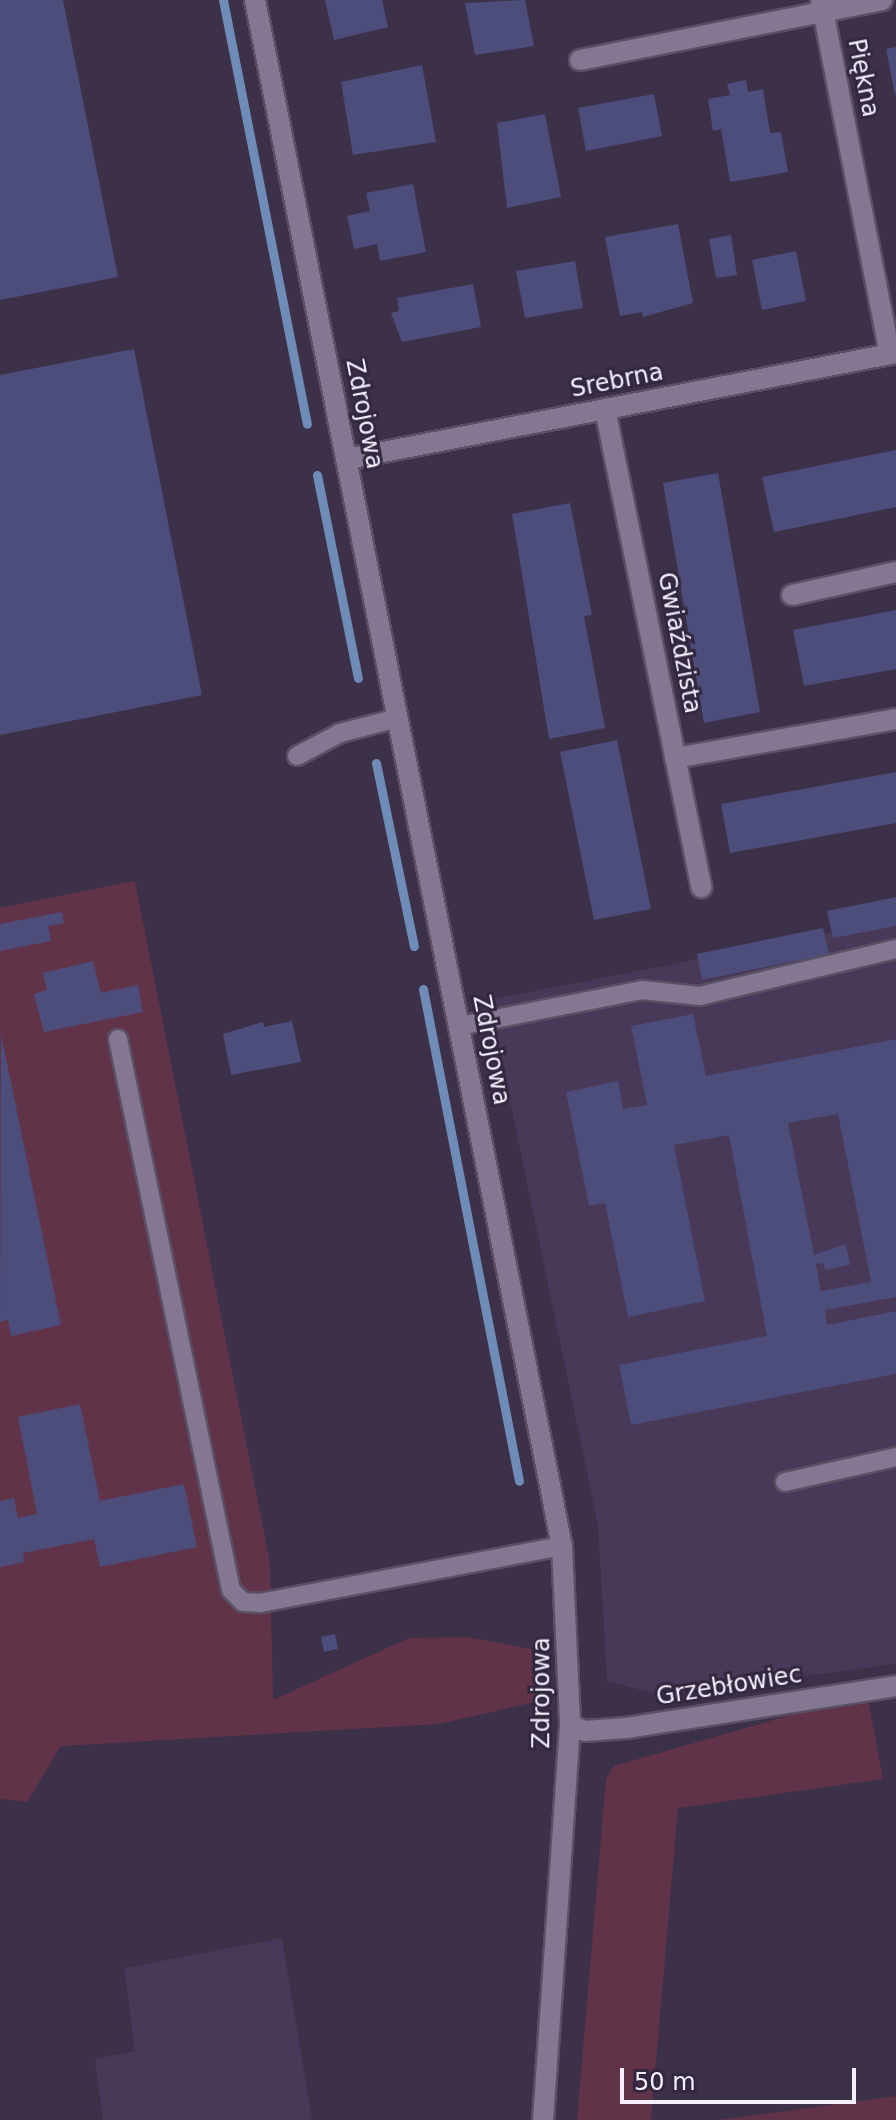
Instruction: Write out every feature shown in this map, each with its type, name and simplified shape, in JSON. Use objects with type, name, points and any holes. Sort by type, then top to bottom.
[{"type":"street","name":"Zdrojowa","points":[[255,0],[562,1546],[570,1725],[543,2120]]},
{"type":"street","points":[[580,60],[823,6],[882,0]]},
{"type":"street","name":"Piękna","points":[[823,6],[893,354]]},
{"type":"street","name":"Srebrna","points":[[347,459],[893,354]]},
{"type":"street","name":"Gwiaździsta","points":[[605,409],[701,887]]},
{"type":"street","points":[[792,595],[896,572]]},
{"type":"street","points":[[675,758],[896,719]]},
{"type":"street","name":"Grzebłowiec","points":[[570,1725],[585,1731],[626,1728],[896,1686]]},
{"type":"lane","points":[[297,756],[340,733],[398,718]]},
{"type":"lane","points":[[459,1026],[642,990],[700,996],[896,949]]},
{"type":"lane","points":[[118,1039],[231,1590],[243,1602],[260,1603],[562,1546]]},
{"type":"lane","points":[[785,1482],[896,1457]]},
{"type":"shaded area","points":[[135,881],[270,1563],[273,1700],[409,1638],[467,1637],[531,1649],[541,1682],[540,1701],[439,1724],[61,1746],[27,1802],[0,1799],[0,908]]},
{"type":"shaded area","points":[[896,920],[896,1664],[660,1695],[607,1681],[598,1525],[489,1000]]},
{"type":"shaded area","points":[[867,1693],[883,1779],[678,1808],[651,2120],[577,2120],[606,1779],[614,1766]]},
{"type":"shaded area","points":[[282,1938],[312,2120],[103,2120],[95,2059],[135,2051],[124,1968]]},
{"type":"shaded area","points":[[896,2096],[896,2120],[719,2120]]},
{"type":"building","points":[[0,0],[63,0],[118,277],[0,300]]},
{"type":"building","points":[[325,0],[382,0],[388,27],[334,40]]},
{"type":"building","points":[[525,0],[534,46],[475,55],[465,3]]},
{"type":"building","points":[[896,47],[896,94],[895,95],[886,49]]},
{"type":"building","points":[[422,65],[436,142],[353,155],[341,82]]},
{"type":"building","points":[[746,80],[748,92],[763,89],[770,133],[781,132],[788,172],[730,182],[721,129],[713,131],[708,99],[730,95],[727,84]]},
{"type":"building","points":[[654,94],[662,136],[586,151],[578,108]]},
{"type":"building","points":[[545,114],[561,197],[507,208],[497,123]]},
{"type":"building","points":[[413,184],[426,252],[380,261],[377,244],[354,249],[347,216],[370,211],[366,193]]},
{"type":"building","points":[[678,224],[693,303],[643,317],[642,312],[620,316],[605,237]]},
{"type":"building","points":[[731,235],[737,275],[716,278],[709,239]]},
{"type":"building","points":[[796,251],[806,301],[762,310],[752,260]]},
{"type":"building","points":[[575,261],[583,308],[525,318],[516,271]]},
{"type":"building","points":[[473,284],[481,327],[402,342],[391,313],[399,311],[397,298]]},
{"type":"building","points":[[134,349],[202,695],[0,735],[0,375]]},
{"type":"building","points":[[896,450],[896,507],[774,532],[762,477]]},
{"type":"building","points":[[718,473],[760,712],[704,723],[663,483]]},
{"type":"building","points":[[570,503],[592,615],[584,616],[605,728],[549,739],[512,514]]},
{"type":"building","points":[[896,610],[896,669],[804,686],[793,630]]},
{"type":"building","points":[[617,740],[651,909],[594,920],[560,752]]},
{"type":"building","points":[[896,772],[896,823],[730,853],[721,804]]},
{"type":"building","points":[[896,897],[896,926],[833,938],[827,911]]},
{"type":"building","points":[[62,912],[64,923],[48,926],[51,941],[0,951],[0,924]]},
{"type":"building","points":[[823,928],[829,954],[702,980],[697,954]]},
{"type":"building","points":[[93,961],[101,993],[138,985],[143,1012],[44,1032],[34,994],[47,990],[43,973]]},
{"type":"building","points":[[693,1014],[706,1076],[896,1039],[896,1297],[825,1310],[827,1325],[896,1311],[896,1374],[631,1425],[619,1365],[767,1336],[729,1135],[674,1145],[705,1301],[628,1317],[605,1203],[589,1206],[566,1092],[618,1081],[623,1109],[647,1105],[631,1026]],"holes":[[[838,1114],[871,1282],[821,1291],[816,1264],[824,1263],[825,1270],[850,1265],[846,1244],[814,1255],[788,1123]]]},
{"type":"building","points":[[292,1021],[301,1062],[231,1075],[223,1034],[263,1022],[264,1027]]},
{"type":"building","points":[[1,1034],[61,1325],[11,1336],[8,1320],[0,1322]]},
{"type":"building","points":[[80,1404],[100,1501],[184,1484],[197,1547],[100,1567],[94,1539],[23,1553],[25,1562],[0,1567],[0,1501],[14,1498],[18,1518],[37,1514],[18,1417]]},
{"type":"building","points":[[335,1634],[338,1649],[324,1652],[321,1637]]},
{"type":"waterway","points":[[223,0],[307,424]]},
{"type":"waterway","points":[[317,475],[358,678]]},
{"type":"waterway","points":[[376,763],[414,946]]},
{"type":"waterway","points":[[423,989],[519,1481]]}]
